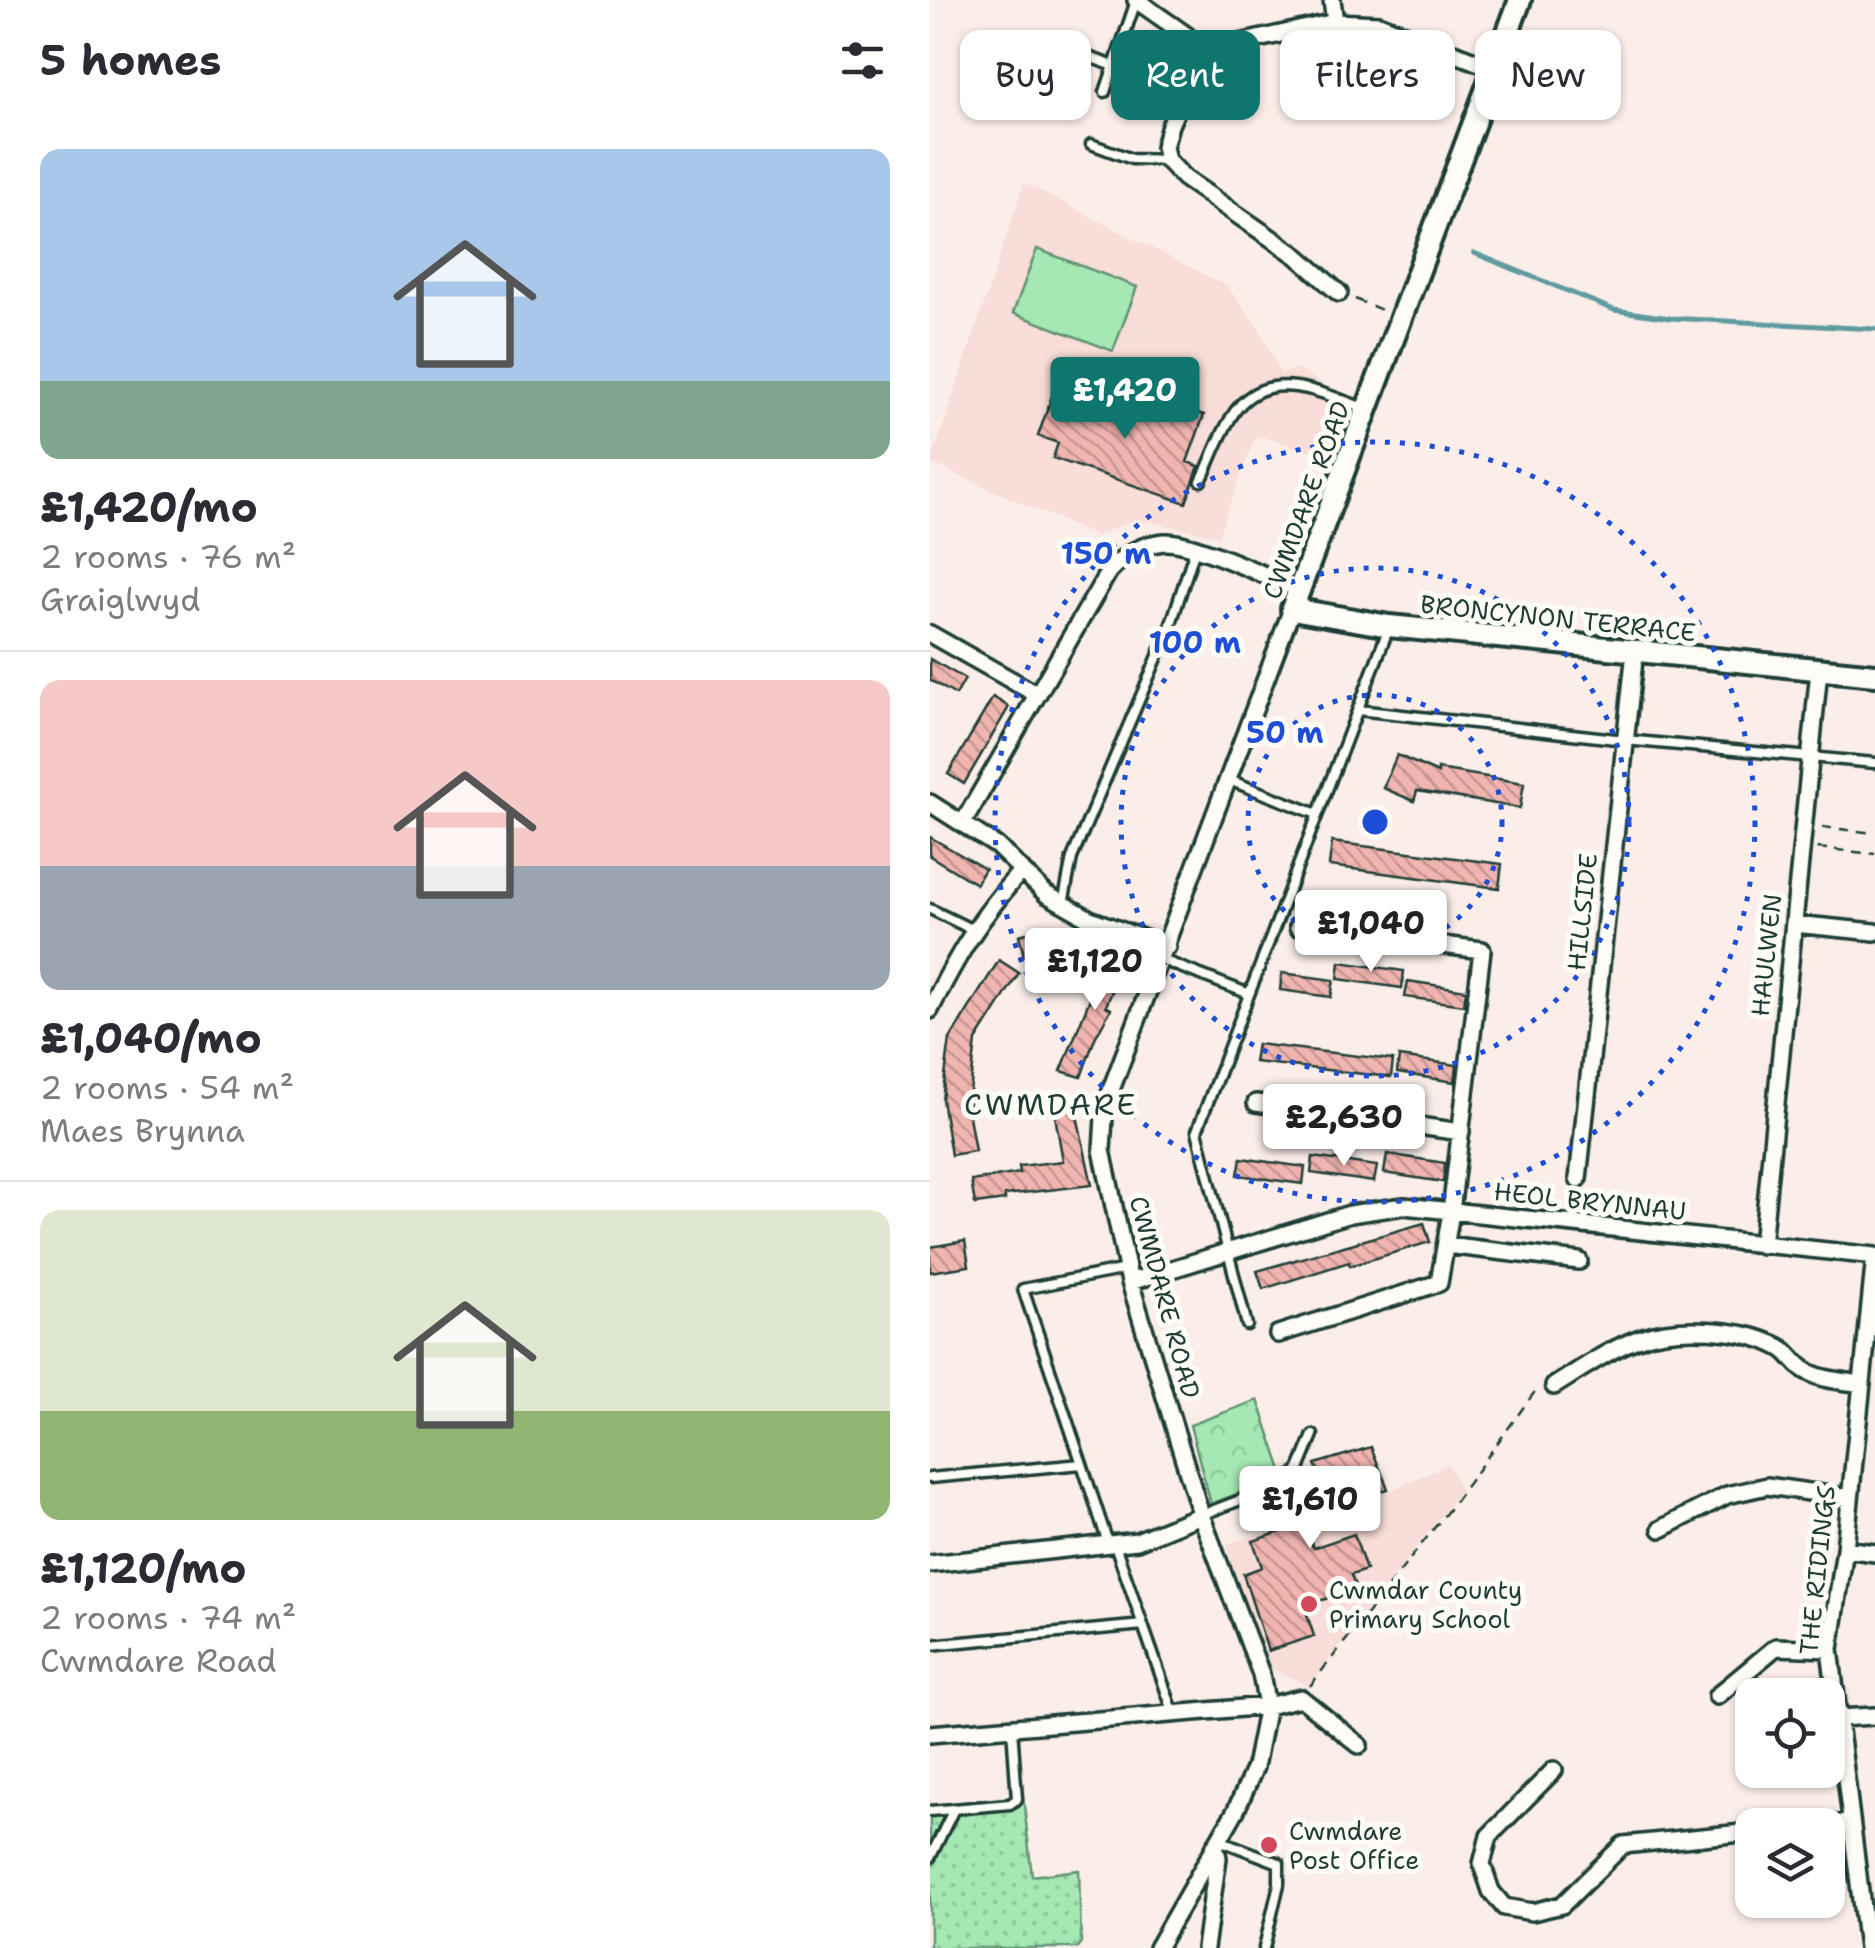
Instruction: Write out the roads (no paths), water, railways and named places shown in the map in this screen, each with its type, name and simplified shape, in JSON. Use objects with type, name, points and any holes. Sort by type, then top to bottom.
[{"type":"street","points":[[1332,0],[1336,22]]},
{"type":"street","name":"CWMDARE ROAD","points":[[1509,30],[1520,0]]},
{"type":"street","points":[[1142,2],[1177,30]]},
{"type":"street","points":[[1260,39],[1336,22],[1379,24],[1395,30]]},
{"type":"street","points":[[1172,120],[1164,147],[1167,160],[1184,178],[1297,256],[1339,293]]},
{"type":"street","name":"CWMDARE ROAD","points":[[1268,1706],[1260,1674],[1200,1514],[1129,1276],[1102,1150],[1104,1117],[1476,120]]},
{"type":"street","points":[[964,822],[1109,571],[1125,555],[1164,542],[1196,549],[1295,599]]},
{"type":"street","name":"BRONCYNON TERRACE","points":[[1295,599],[1389,626],[1875,675]]},
{"type":"street","points":[[930,634],[1036,694]]},
{"type":"street","name":"HILLSIDE","points":[[1578,1178],[1635,651]]},
{"type":"street","name":"HAULWEN","points":[[1762,1245],[1819,670]]},
{"type":"street","points":[[930,803],[996,846],[1046,894],[1165,954]]},
{"type":"street","points":[[930,1010],[973,930],[1022,870]]},
{"type":"street","points":[[1794,924],[1875,932]]},
{"type":"street","points":[[1278,1334],[1439,1283],[1452,1212],[1482,950],[1298,928]]},
{"type":"street","points":[[1256,1103],[1461,1132]]},
{"type":"street","name":"HEOL BRYNNAU","points":[[1129,1276],[1350,1214],[1404,1206],[1875,1256]]},
{"type":"street","points":[[1446,1245],[1578,1261]]},
{"type":"street","name":"THE RIDINGS","points":[[1833,1678],[1830,1649],[1845,1550],[1875,1256]]},
{"type":"street","points":[[1554,1386],[1646,1335],[1700,1330],[1756,1336],[1789,1351],[1803,1369],[1862,1384]]},
{"type":"street","points":[[1661,1529],[1727,1495],[1767,1486],[1850,1498]]},
{"type":"street","points":[[930,1564],[1137,1541],[1200,1514]]},
{"type":"street","points":[[1845,1550],[1875,1554]]},
{"type":"street","points":[[1717,1696],[1776,1646],[1830,1649]]},
{"type":"street","points":[[930,1734],[1268,1706],[1300,1698],[1359,1746]]},
{"type":"street","points":[[1157,1948],[1255,1767],[1268,1706]]},
{"type":"street","points":[[1845,1718],[1875,1716]]},
{"type":"street","points":[[1554,1770],[1489,1836],[1482,1864],[1492,1891],[1504,1906],[1532,1912],[1562,1905],[1623,1844],[1735,1834]]},
{"type":"street","name":"THE RIDINGS","points":[[1845,1782],[1867,1948]]},
{"type":"street","points":[[1845,1823],[1850,1822]]},
{"type":"street","points":[[1205,1948],[1217,1842]]},
{"type":"street","points":[[1858,1879],[1875,1878]]},
{"type":"lane","points":[[1130,30],[1142,2]]},
{"type":"lane","points":[[1105,92],[1111,75]]},
{"type":"lane","points":[[1091,144],[1132,158],[1167,160]]},
{"type":"lane","points":[[1201,481],[1236,410],[1260,389],[1304,386],[1366,410]]},
{"type":"lane","points":[[1063,904],[1072,858],[1169,630],[1196,549]]},
{"type":"lane","points":[[1246,1325],[1197,1131],[1389,626]]},
{"type":"lane","points":[[1358,710],[1875,763]]},
{"type":"lane","points":[[1228,780],[1318,814]]},
{"type":"lane","points":[[930,909],[973,930]]},
{"type":"lane","points":[[1165,954],[1247,993]]},
{"type":"lane","points":[[1129,1276],[1023,1289],[1174,1714]]},
{"type":"lane","points":[[1200,1514],[1290,1482],[1312,1435]]},
{"type":"lane","points":[[930,1478],[1082,1464]]},
{"type":"lane","points":[[930,1645],[1143,1625]]},
{"type":"lane","points":[[930,1811],[1010,1804],[1017,1798],[1012,1728]]},
{"type":"lane","points":[[930,1858],[954,1808]]},
{"type":"lane","points":[[1217,1842],[1279,1863],[1279,1884],[1264,1948]]},
{"type":"waterway","points":[[1474,253],[1614,310],[1670,318],[1875,329]]},
{"type":"place","name":"Cwmdar County Primary School","points":[[1309,1604]]},
{"type":"place","name":"Cwmdare Post Office","points":[[1269,1845]]},
{"type":"district","name":"CWMDARE","points":[[1051,1104]]}]
